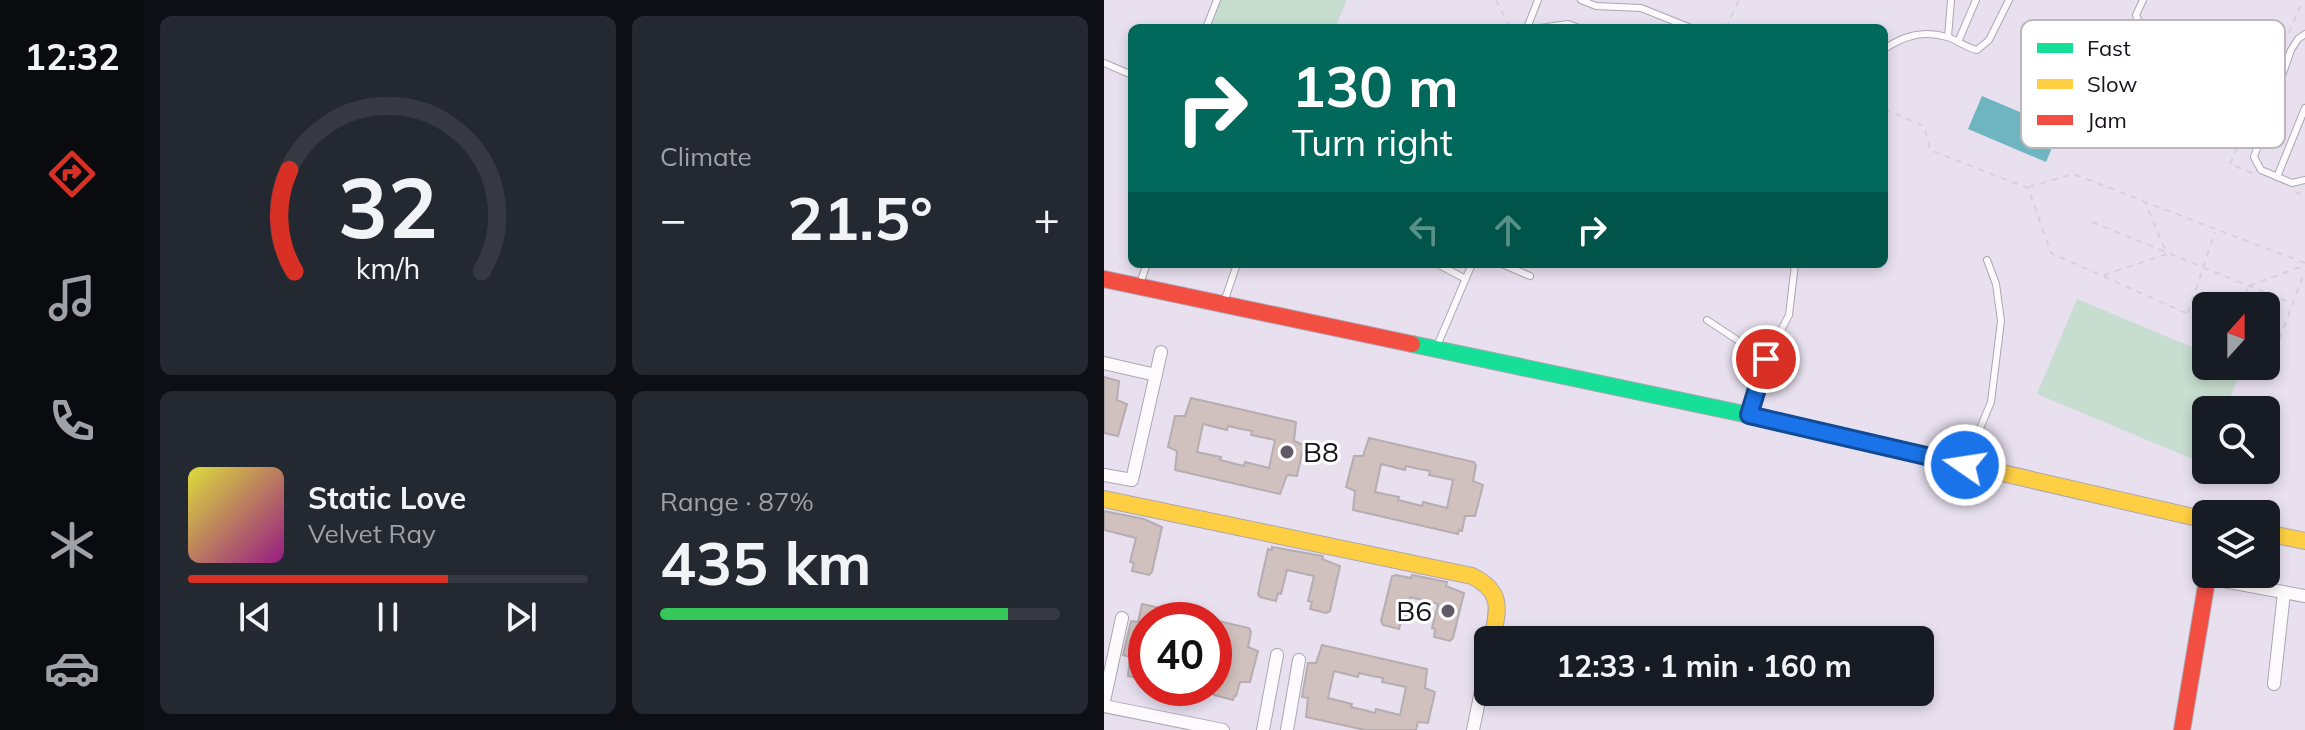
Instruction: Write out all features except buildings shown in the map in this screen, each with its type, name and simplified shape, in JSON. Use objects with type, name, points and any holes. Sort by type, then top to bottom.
[{"type":"street","points":[[1104,279],[1749,415],[2192,517]]},
{"type":"street","points":[[1104,475],[1132,480],[1161,352]]},
{"type":"street","points":[[1104,363],[1156,375]]},
{"type":"street","points":[[1104,499],[1472,576],[1487,583],[1494,591],[1498,604],[1494,626]]},
{"type":"street","points":[[2280,536],[2305,541]]},
{"type":"street","points":[[2182,730],[2206,588]]},
{"type":"street","points":[[2262,588],[2305,596]]},
{"type":"street","points":[[2274,684],[2284,593]]},
{"type":"street","points":[[1122,618],[1104,704],[1223,730]]},
{"type":"street","points":[[1263,730],[1277,655]]},
{"type":"street","points":[[1287,730],[1299,660]]},
{"type":"street","points":[[1473,730],[1478,706]]},
{"type":"lane","points":[[1208,24],[1217,0]]},
{"type":"lane","points":[[1529,24],[1538,0]]},
{"type":"lane","points":[[1581,0],[1596,6],[1641,8],[1681,24]]},
{"type":"lane","points":[[1948,37],[1951,0]]},
{"type":"lane","points":[[1958,42],[1976,0]]},
{"type":"lane","points":[[1888,47],[1905,36],[1926,34],[1948,37],[1977,50],[1982,48],[2009,0]]},
{"type":"lane","points":[[2136,20],[2143,0]]},
{"type":"lane","points":[[2285,67],[2291,50],[2305,34]]},
{"type":"lane","points":[[1104,63],[1128,73]]},
{"type":"lane","points":[[2277,177],[2305,108]]},
{"type":"lane","points":[[2256,148],[2257,166],[2298,184],[2305,180]]},
{"type":"lane","points":[[1965,465],[1991,402],[2001,321],[1996,284],[1987,260]]},
{"type":"lane","points":[[1139,286],[1146,268]]},
{"type":"lane","points":[[1223,304],[1236,268]]},
{"type":"lane","points":[[1445,268],[1464,278]]},
{"type":"lane","points":[[1435,349],[1470,268]]},
{"type":"lane","points":[[1511,268],[1530,276]]},
{"type":"lane","points":[[1749,415],[1766,359],[1789,315],[1795,268]]},
{"type":"lane","points":[[1707,320],[1766,359]]},
{"type":"path","points":[[1496,0],[1508,24]]},
{"type":"path","points":[[1728,24],[1739,0]]},
{"type":"path","points":[[1888,111],[1924,126],[1930,150],[2028,188],[2073,174],[2305,264]]},
{"type":"path","points":[[2028,188],[2051,253],[2192,316]]},
{"type":"path","points":[[2145,202],[2167,254]]},
{"type":"path","points":[[2092,222],[2293,304]]},
{"type":"path","points":[[2188,314],[2216,230]]},
{"type":"path","points":[[2102,275],[2167,254]]},
{"type":"path","points":[[2246,287],[2305,264]]},
{"type":"path","points":[[2280,338],[2305,271]]},
{"type":"path","points":[[2246,287],[2248,292]]},
{"type":"green space","points":[[1220,0],[1347,0],[1337,24],[1210,24]]},
{"type":"green space","points":[[2077,299],[2192,347],[2192,380],[2237,380],[2231,396],[2192,396],[2192,459],[2037,394]]},
{"type":"water","points":[[1982,96],[2021,112],[2021,148],[2052,148],[2046,162],[1968,129]]},
{"type":"traffic: fast","points":[[1412,344],[1911,452]]},
{"type":"traffic: slow","points":[[1911,452],[2192,517]]},
{"type":"traffic: slow","points":[[1104,499],[1472,576],[1494,595],[1497,610],[1495,626]]},
{"type":"traffic: slow","points":[[2280,536],[2305,541]]},
{"type":"traffic: jam","points":[[1104,279],[1412,344]]},
{"type":"traffic: jam","points":[[2182,730],[2206,588]]},
{"type":"place","name":"B8","points":[[1287,452]]},
{"type":"place","name":"B6","points":[[1448,611]]},
{"type":"route","points":[[1766,359],[1749,415],[1965,465]]}]
